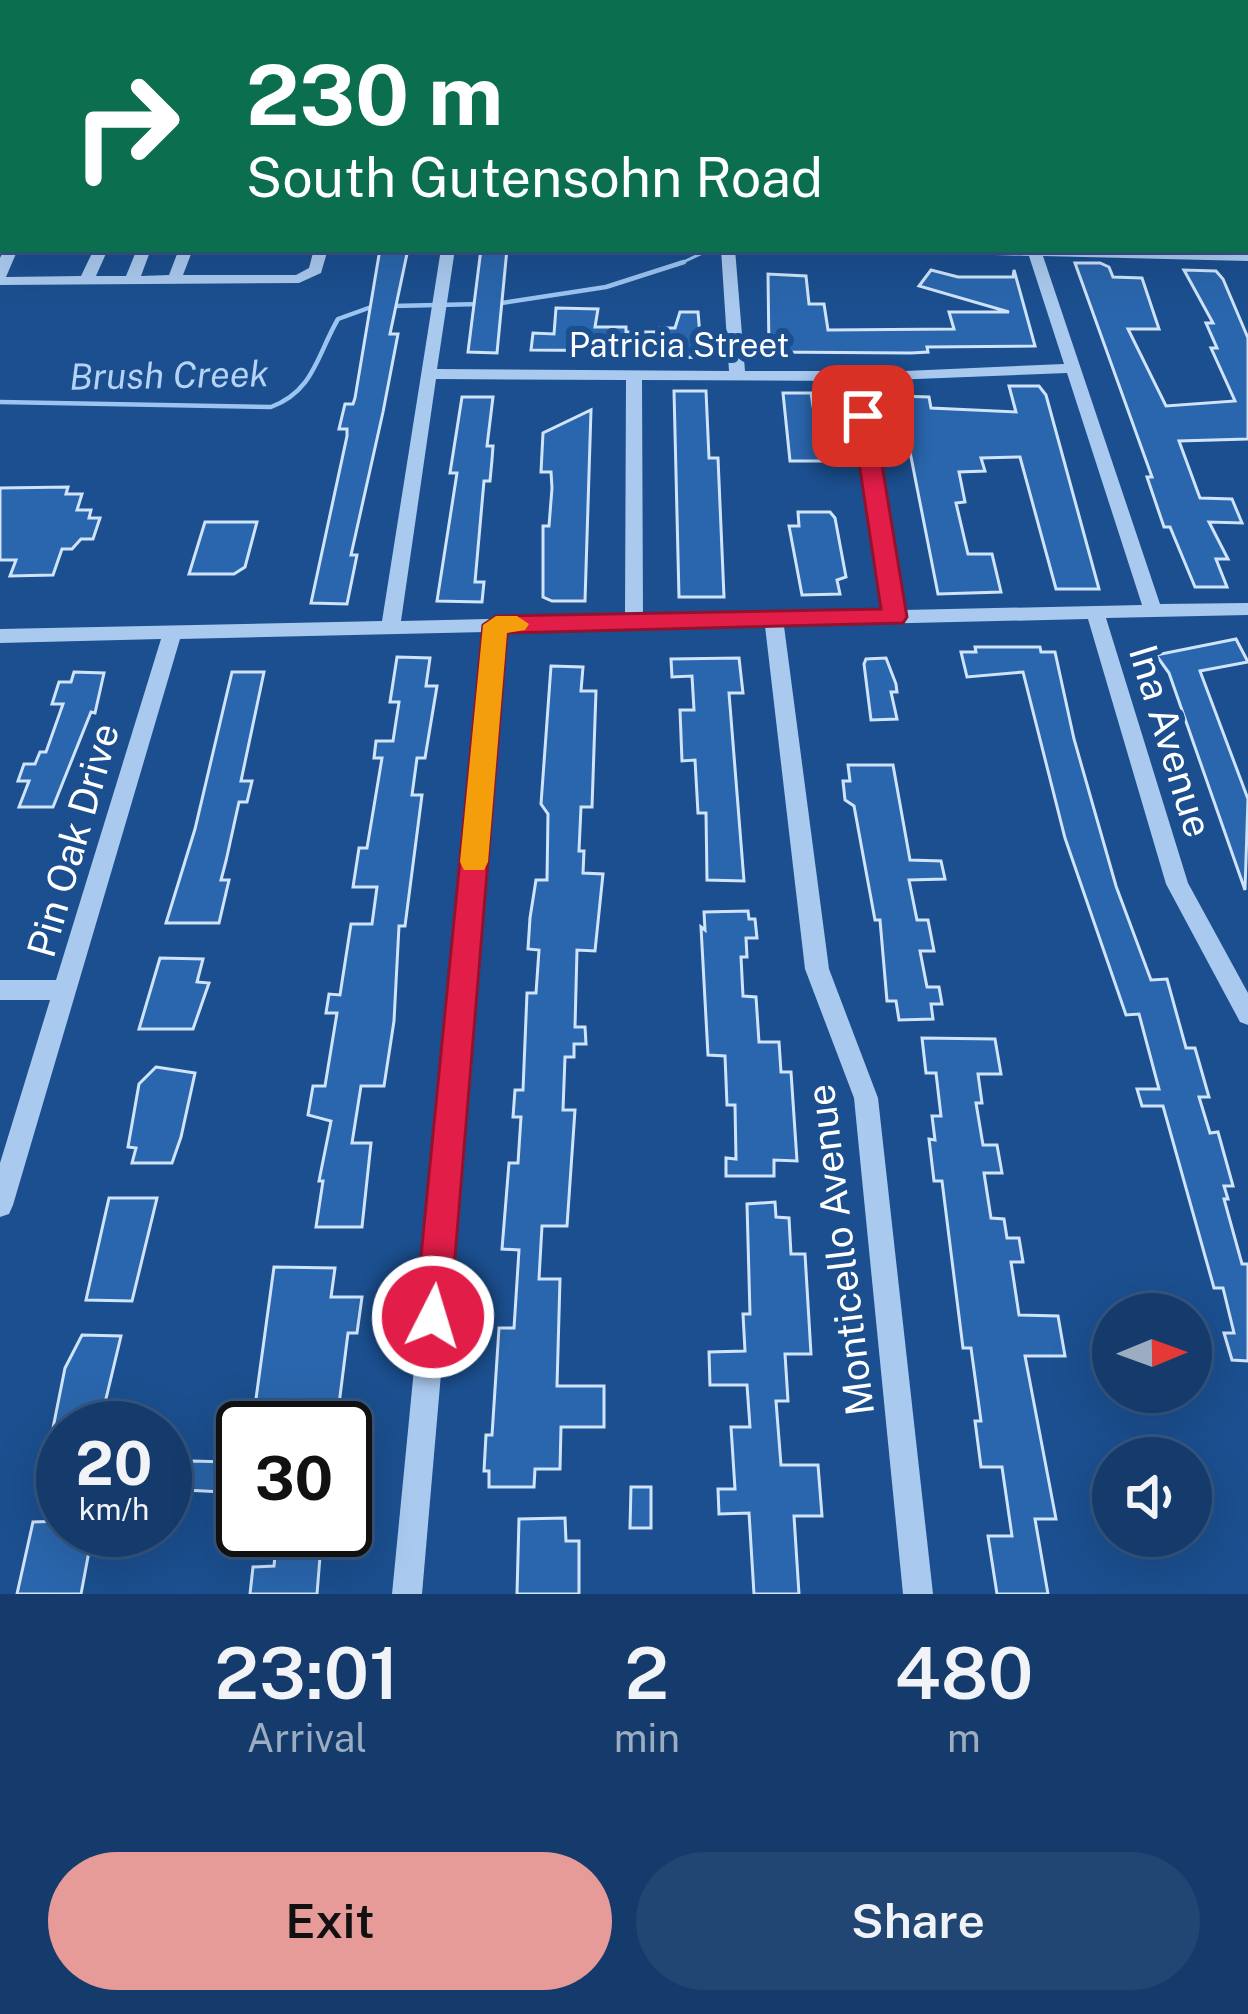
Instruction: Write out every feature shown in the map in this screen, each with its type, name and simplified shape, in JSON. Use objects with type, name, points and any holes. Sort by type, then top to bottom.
[{"type":"street","points":[[86,281],[99,252]]},
{"type":"street","points":[[131,281],[143,252]]},
{"type":"street","points":[[174,280],[185,252]]},
{"type":"street","points":[[0,278],[307,278],[316,270],[320,252]]},
{"type":"street","points":[[390,628],[448,252]]},
{"type":"street","name":"Ina Avenue","points":[[1035,252],[1153,611]]},
{"type":"street","points":[[1105,252],[1248,256]]},
{"type":"street","points":[[729,258],[736,375]]},
{"type":"street","name":"Patricia Street","points":[[428,374],[856,375],[1073,368]]},
{"type":"street","points":[[634,374],[634,622]]},
{"type":"street","points":[[856,375],[895,617]]},
{"type":"street","points":[[0,636],[1248,609]]},
{"type":"street","name":"Ina Avenue","points":[[1096,612],[1178,884],[1248,1015]]},
{"type":"street","name":"Monticello Avenue","points":[[775,620],[817,969],[827,1005],[856,1060],[866,1098],[918,1594]]},
{"type":"street","points":[[407,1594],[496,625]]},
{"type":"street","name":"Pin Oak Drive","points":[[0,1205],[172,633]]},
{"type":"street","points":[[0,990],[66,990]]},
{"type":"building","points":[[379,252],[407,252],[390,334],[398,334],[351,555],[357,555],[347,604],[311,603],[347,436],[347,429],[339,429],[345,404],[353,404]]},
{"type":"building","points":[[481,252],[507,252],[497,353],[468,352]]},
{"type":"building","points":[[1075,263],[1100,263],[1109,267],[1113,277],[1142,278],[1159,329],[1128,329],[1166,406],[1235,401],[1211,348],[1217,348],[1206,323],[1213,323],[1184,270],[1216,271],[1223,279],[1248,338],[1248,439],[1179,441],[1200,498],[1232,499],[1242,523],[1209,522],[1228,559],[1216,559],[1227,587],[1195,587],[1170,527],[1164,527],[1147,477],[1152,477]]},
{"type":"building","points":[[931,270],[958,277],[1013,277],[1014,270],[1035,346],[927,347],[928,352],[911,353],[769,352],[768,274],[806,276],[809,304],[824,304],[828,330],[954,329],[949,312],[1009,312],[919,286]]},
{"type":"building","points":[[556,308],[598,309],[595,327],[626,327],[626,332],[675,328],[680,312],[698,312],[702,358],[660,356],[660,351],[531,350],[533,333],[554,334]]},
{"type":"building","points":[[1009,386],[1039,386],[1046,395],[1099,589],[1056,589],[1020,457],[981,458],[985,471],[959,472],[965,502],[956,503],[968,554],[992,554],[1001,592],[938,594],[899,396],[929,397],[931,408],[1016,412]]},
{"type":"building","points":[[674,391],[706,391],[709,458],[718,458],[724,597],[679,597]]},
{"type":"building","points":[[783,393],[811,393],[813,406],[818,406],[826,461],[790,461]]},
{"type":"building","points":[[462,397],[493,397],[487,446],[493,446],[490,481],[484,481],[475,582],[484,582],[482,602],[437,601],[457,473],[450,473]]},
{"type":"building","points":[[591,410],[585,601],[552,601],[543,597],[543,526],[549,526],[552,488],[551,472],[541,472],[543,433]]},
{"type":"building","points":[[68,487],[66,494],[82,494],[77,510],[91,510],[89,518],[100,518],[93,539],[81,539],[72,549],[62,549],[53,575],[10,576],[16,560],[0,560],[0,488]]},
{"type":"building","points":[[798,512],[830,512],[835,518],[846,577],[837,580],[840,594],[802,595],[789,526],[799,526]]},
{"type":"building","points":[[205,522],[257,522],[245,567],[234,574],[189,574]]},
{"type":"building","points":[[1236,639],[1248,662],[1200,671],[1248,799],[1245,890],[1169,673],[1156,655]]},
{"type":"building","points":[[975,647],[1040,647],[1041,652],[1055,652],[1116,886],[1151,980],[1167,979],[1186,1048],[1195,1048],[1209,1097],[1199,1097],[1210,1133],[1218,1132],[1233,1186],[1224,1186],[1228,1199],[1224,1199],[1242,1264],[1248,1264],[1248,1361],[1232,1360],[1224,1333],[1234,1333],[1223,1288],[1214,1288],[1163,1106],[1142,1106],[1137,1089],[1159,1089],[1139,1014],[1126,1015],[1065,838],[1023,672],[967,677],[961,652],[976,652]]},
{"type":"building","points":[[397,657],[430,658],[426,686],[437,686],[425,758],[417,758],[412,795],[422,795],[405,926],[399,926],[394,1021],[384,1086],[361,1086],[352,1143],[371,1143],[362,1227],[316,1227],[331,1121],[308,1115],[313,1086],[325,1086],[337,1013],[326,1013],[329,994],[340,995],[351,924],[372,924],[377,887],[353,887],[359,848],[367,848],[382,758],[374,758],[376,741],[393,741],[399,702],[390,702]]},
{"type":"building","points":[[739,658],[743,693],[729,693],[744,881],[707,880],[706,813],[698,813],[695,760],[682,761],[680,710],[694,710],[692,676],[672,677],[671,659]]},
{"type":"building","points":[[886,658],[896,684],[897,692],[891,692],[897,719],[871,720],[864,664],[866,659]]},
{"type":"building","points":[[551,666],[583,667],[581,691],[596,691],[592,807],[581,807],[579,851],[584,851],[583,873],[603,874],[595,951],[577,950],[575,1027],[585,1027],[586,1044],[574,1044],[574,1057],[565,1057],[563,1110],[575,1110],[567,1226],[542,1226],[539,1279],[560,1279],[557,1386],[604,1386],[604,1427],[561,1427],[560,1469],[535,1469],[534,1487],[489,1487],[489,1471],[484,1471],[486,1435],[492,1435],[499,1328],[514,1328],[519,1250],[502,1249],[509,1163],[518,1163],[521,1117],[513,1117],[515,1090],[523,1090],[527,993],[536,993],[539,950],[528,949],[530,918],[536,880],[547,880],[548,814],[541,804]]},
{"type":"building","points":[[74,672],[104,673],[95,713],[91,712],[53,807],[19,807],[29,781],[18,781],[24,764],[35,764],[40,752],[46,752],[63,704],[52,704],[59,682],[71,682]]},
{"type":"building","points":[[232,672],[264,672],[241,781],[252,781],[247,802],[239,802],[221,880],[229,880],[219,923],[166,923],[195,829]]},
{"type":"building","points":[[848,765],[893,765],[910,860],[941,861],[945,879],[909,880],[917,920],[928,920],[934,951],[920,951],[927,987],[939,987],[942,1004],[931,1004],[933,1019],[899,1020],[896,1001],[887,1001],[880,920],[875,920],[854,806],[845,800],[843,781],[850,781]]},
{"type":"building","points":[[748,911],[749,919],[755,919],[757,938],[746,938],[747,957],[741,957],[743,996],[756,997],[759,1042],[779,1042],[781,1072],[791,1072],[797,1161],[774,1160],[774,1176],[726,1176],[726,1158],[736,1159],[735,1105],[727,1105],[725,1056],[708,1055],[704,912]]},
{"type":"building","points":[[160,958],[203,959],[197,982],[209,983],[193,1029],[139,1029]]},
{"type":"building","points":[[922,1038],[995,1039],[1001,1074],[978,1074],[982,1103],[976,1103],[983,1145],[997,1145],[1002,1173],[984,1173],[991,1218],[1004,1219],[1007,1238],[1019,1238],[1023,1262],[1011,1262],[1019,1315],[1058,1316],[1065,1356],[1025,1356],[1056,1519],[1035,1519],[1048,1594],[997,1594],[988,1536],[1012,1536],[1002,1467],[981,1467],[975,1421],[981,1421],[971,1348],[963,1348],[942,1181],[934,1181],[929,1139],[935,1140],[932,1116],[941,1116],[936,1073],[926,1073]]},
{"type":"building","points":[[156,1067],[195,1073],[181,1137],[172,1163],[132,1163],[136,1148],[128,1147],[139,1084]]},
{"type":"building","points":[[109,1198],[157,1198],[132,1301],[86,1300]]},
{"type":"building","points":[[775,1202],[776,1217],[789,1218],[791,1254],[805,1254],[811,1354],[785,1354],[788,1401],[776,1401],[781,1465],[818,1465],[822,1516],[794,1516],[799,1594],[754,1594],[749,1513],[719,1514],[718,1489],[735,1489],[731,1427],[750,1427],[747,1385],[710,1385],[709,1352],[745,1351],[743,1314],[750,1314],[747,1204]]},
{"type":"building","points":[[274,1267],[335,1268],[331,1297],[362,1297],[357,1333],[348,1333],[339,1401],[256,1401]]},
{"type":"building","points":[[82,1335],[121,1336],[105,1401],[58,1401],[65,1368]]},
{"type":"building","points":[[192,1461],[216,1462],[216,1492],[192,1490]]},
{"type":"building","points":[[631,1487],[651,1487],[651,1528],[630,1528]]},
{"type":"building","points":[[565,1518],[566,1541],[579,1541],[579,1594],[517,1594],[519,1519]]},
{"type":"building","points":[[33,1522],[36,1557],[88,1557],[81,1594],[17,1594]]},
{"type":"building","points":[[275,1557],[320,1557],[317,1594],[250,1594],[253,1567],[274,1566]]},
{"type":"waterway","name":"Brush Creek","points":[[682,263],[705,252]]},
{"type":"waterway","name":"Brush Creek","points":[[495,304],[606,287],[682,263]]},
{"type":"waterway","name":"Brush Creek","points":[[677,265],[682,263]]},
{"type":"waterway","name":"Brush Creek","points":[[393,306],[481,304]]},
{"type":"waterway","name":"Brush Creek","points":[[0,402],[271,407],[306,382],[338,319],[374,306]]},
{"type":"slow traffic","points":[[474,862],[496,625],[517,624]]},
{"type":"route","points":[[433,1317],[496,625],[895,617],[863,416]]}]
